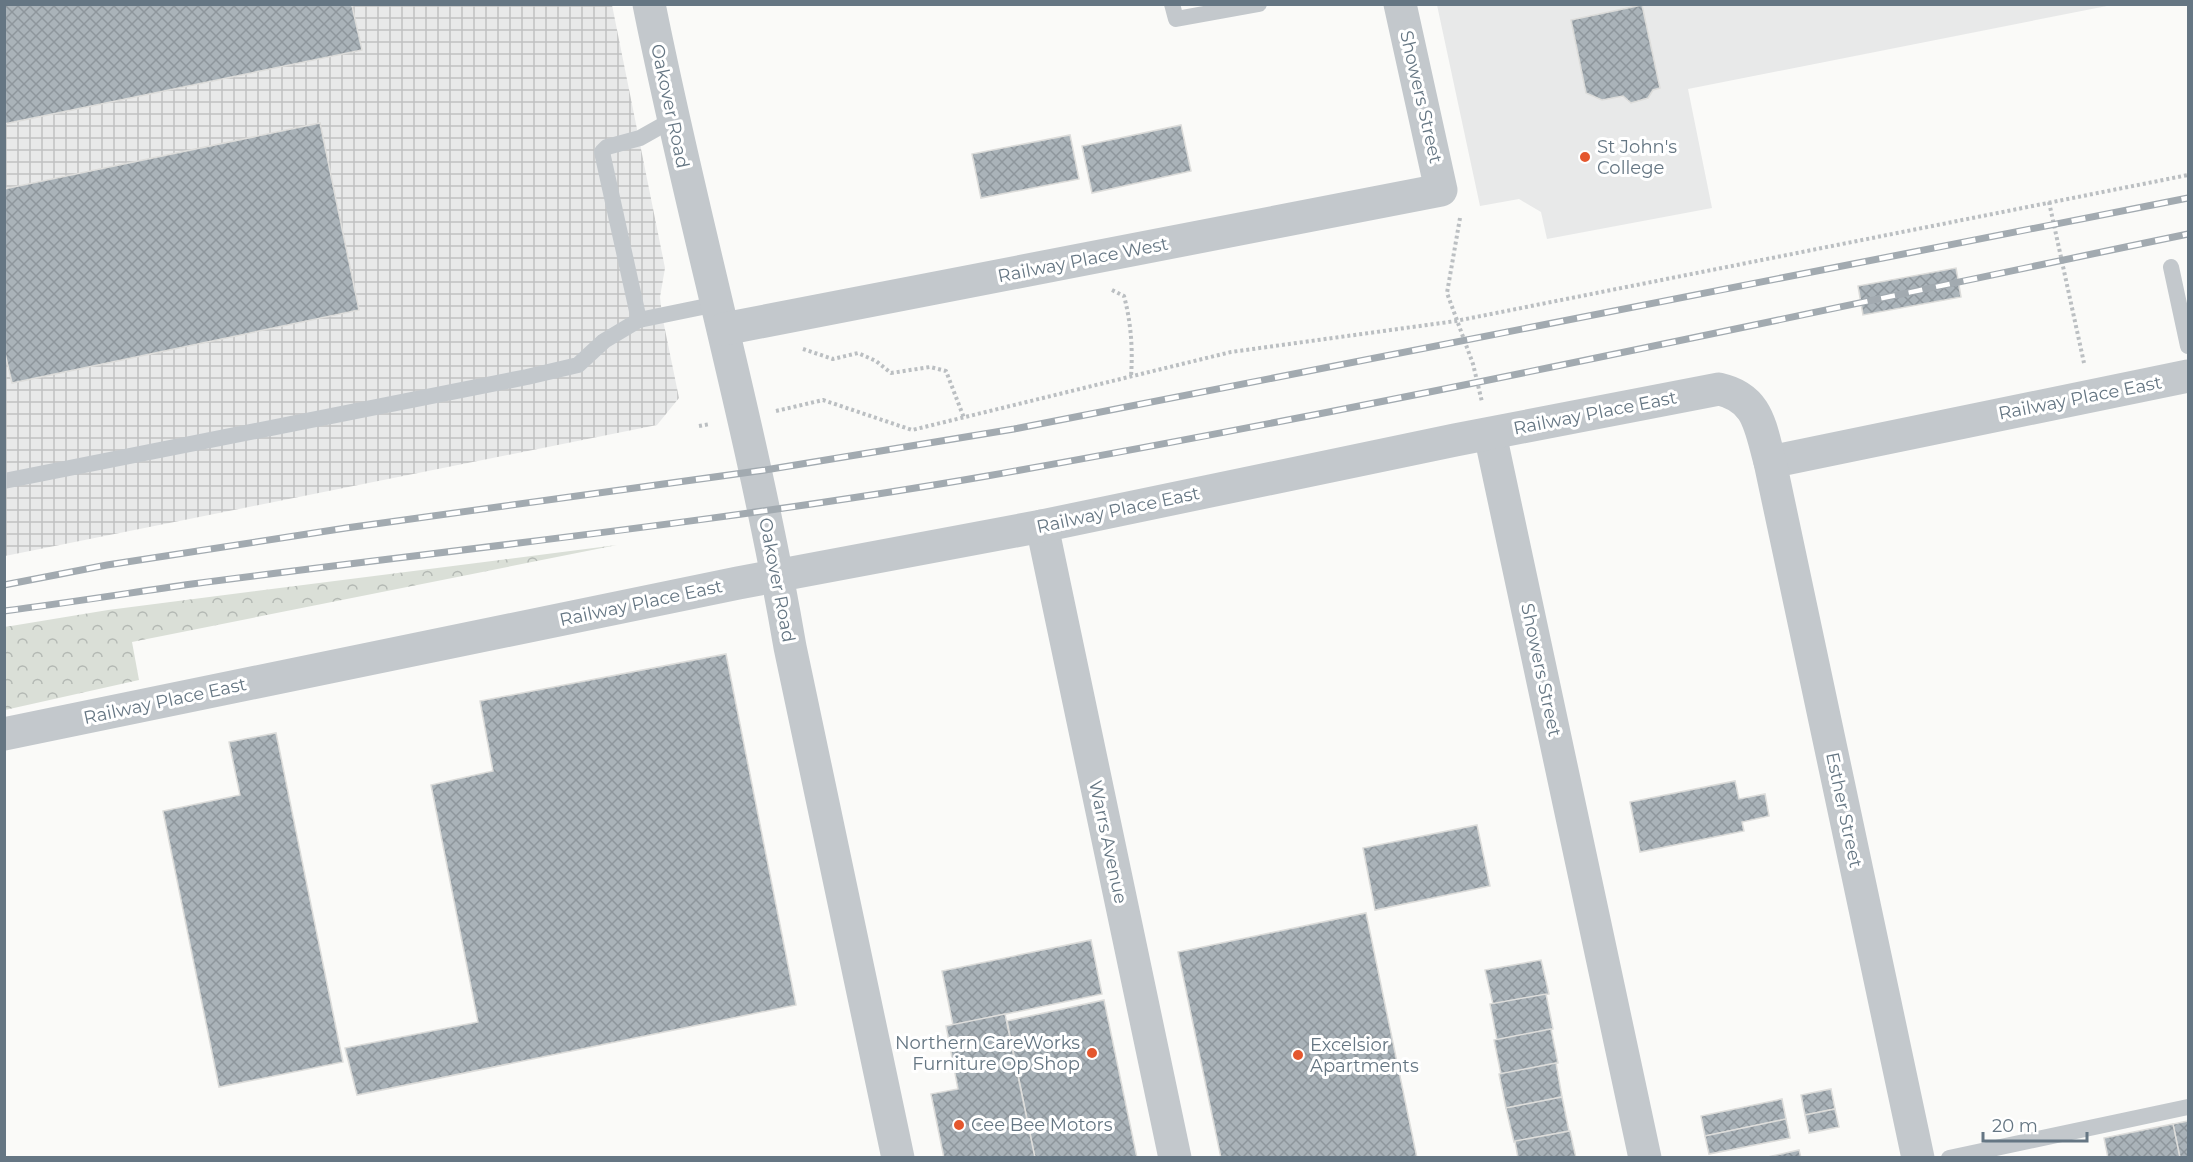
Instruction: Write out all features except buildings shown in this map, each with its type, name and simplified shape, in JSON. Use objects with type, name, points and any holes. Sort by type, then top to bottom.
[{"type":"street","name":"Oakover Road","points":[[649,4],[672,120],[720,317],[778,576],[790,647],[898,1158]]},
{"type":"street","name":"Showers Street","points":[[1400,4],[1452,198]]},
{"type":"street","name":"Railway Place West","points":[[720,317],[1452,198]]},
{"type":"street","name":"Railway Place East","points":[[4,734],[778,576],[1042,526],[1719,389],[1733,392],[1754,409],[1770,462],[2188,376]]},
{"type":"street","name":"Showers Street","points":[[1490,434],[1645,1158]]},
{"type":"street","name":"Esther Street","points":[[1770,462],[1918,1158]]},
{"type":"street","name":"Warrs Avenue","points":[[1042,526],[1175,1158]]},
{"type":"lane","points":[[1172,4],[1176,19],[1259,4]]},
{"type":"lane","points":[[639,320],[602,152],[607,147],[640,138],[672,120]]},
{"type":"lane","points":[[2171,267],[2188,346]]},
{"type":"lane","points":[[4,481],[572,368],[615,333],[639,320],[720,317]]},
{"type":"lane","points":[[1949,1158],[2188,1107]]},
{"type":"path","points":[[699,426],[823,400],[912,430],[1231,352],[1456,321],[2188,175]]},
{"type":"path","points":[[1452,198],[1447,293],[1473,364],[1490,434]]},
{"type":"path","points":[[2049,202],[2091,396]]},
{"type":"path","points":[[1128,312],[1133,357],[1131,376]]},
{"type":"path","points":[[793,345],[833,359],[858,353],[891,373],[930,367],[946,371],[964,418]]},
{"type":"shaded area","points":[[5,5],[612,5],[665,268],[660,297],[679,398],[657,425],[5,556]]},
{"type":"shaded area","name":"St John's College","points":[[1437,5],[2112,5],[1688,89],[1712,208],[1547,239],[1541,212],[1519,199],[1480,206]]},
{"type":"green space","points":[[617,545],[132,642],[139,680],[5,710],[5,627],[108,610]]},
{"type":"railway","points":[[4,585],[107,565],[346,528],[765,470],[1014,429],[2188,198]]},
{"type":"railway","points":[[4,611],[192,584],[689,521],[987,476],[1438,390],[2188,234]]},
{"type":"place","name":"St John's College","points":[[1585,157]]},
{"type":"place","name":"Northern CareWorks Furniture Op Shop","points":[[1092,1053]]},
{"type":"place","name":"Excelsior Apartments","points":[[1298,1055]]},
{"type":"place","name":"Cee Bee Motors","points":[[959,1125]]}]
